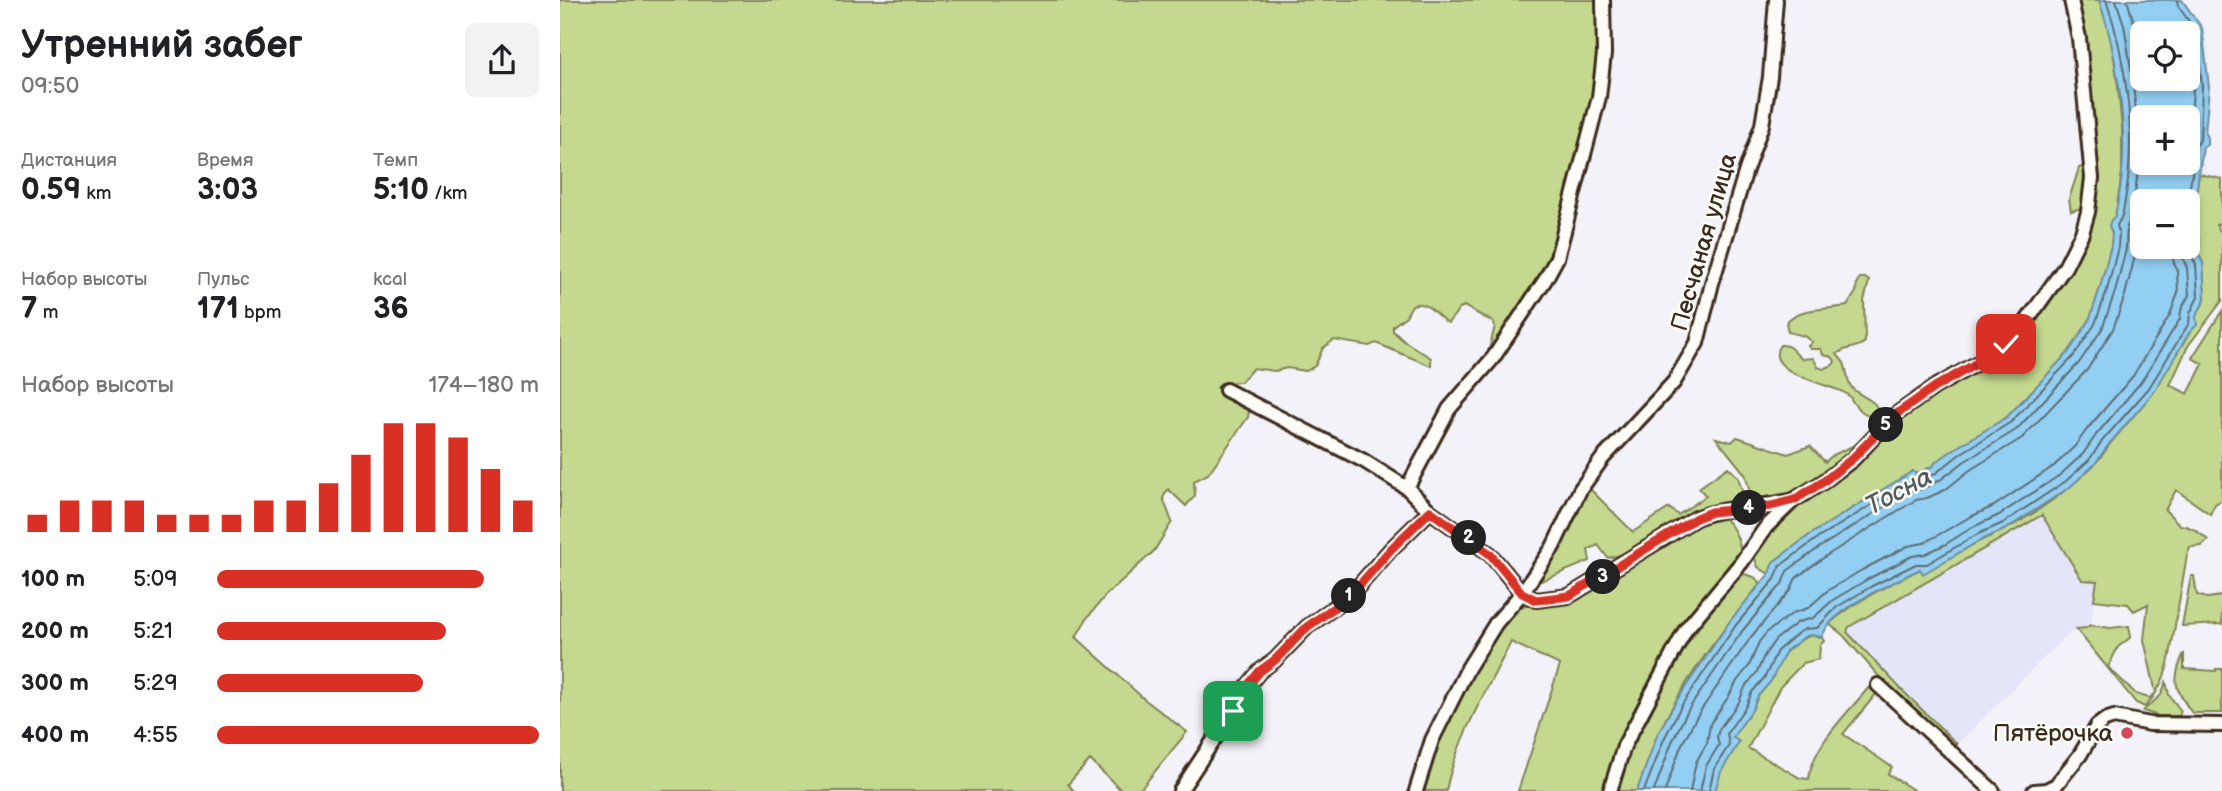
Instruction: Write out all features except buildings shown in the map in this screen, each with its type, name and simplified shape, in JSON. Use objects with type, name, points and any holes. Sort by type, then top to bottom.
[{"type":"street","points":[[1408,488],[1449,409],[1493,358],[1557,258],[1599,97],[1604,54],[1603,0]]},
{"type":"street","name":"Песчаная улица","points":[[1416,791],[1432,740],[1468,668],[1496,623],[1522,593],[1553,547],[1580,490],[1602,459],[1674,382],[1697,343],[1712,283],[1762,125],[1770,78],[1776,0]]},
{"type":"street","points":[[1610,791],[1625,746],[1686,629],[1741,563],[1766,527],[1794,500],[1823,482],[1853,458],[1895,415],[2006,344],[2019,332],[2065,267],[2082,233],[2088,212],[2092,178],[2079,38],[2071,0]]},
{"type":"street","points":[[1226,390],[1364,461],[1408,488],[1430,511],[1490,554],[1522,593],[1536,600],[1569,596],[1696,518],[1711,512],[1771,506],[1794,500]]},
{"type":"street","points":[[1180,791],[1245,689],[1260,671],[1275,660],[1307,627],[1350,596],[1391,549],[1430,511]]},
{"type":"street","points":[[1878,685],[1993,791],[2005,791]]},
{"type":"street","points":[[2034,791],[2046,790],[2056,785],[2080,755],[2097,726],[2105,720],[2114,717],[2150,724],[2222,725]]},
{"type":"shaded area","points":[[2042,515],[2081,580],[2097,581],[2090,625],[2076,629],[2066,636],[1957,744],[1847,632],[1849,627]]},
{"type":"green space","points":[[560,0],[1598,0],[1601,54],[1597,96],[1554,254],[1498,350],[1474,373],[1489,349],[1495,326],[1493,322],[1464,306],[1448,323],[1427,306],[1418,304],[1412,305],[1406,316],[1393,326],[1393,331],[1431,358],[1431,366],[1376,343],[1369,346],[1334,340],[1323,348],[1315,366],[1306,371],[1253,368],[1241,382],[1221,383],[1217,388],[1249,411],[1248,417],[1208,474],[1194,481],[1195,496],[1186,506],[1168,489],[1163,498],[1172,522],[1154,551],[1105,596],[1076,637],[1144,699],[1187,732],[1139,791],[1119,791],[1090,760],[1068,784],[1074,791],[560,791]]},
{"type":"green space","points":[[2075,0],[2099,0],[2109,29],[2122,129],[2122,172],[2111,246],[2089,321],[2068,353],[2007,417],[1956,448],[1933,466],[1916,474],[1913,471],[1811,534],[1773,562],[1769,574],[1758,567],[1753,554],[1773,528],[1797,504],[1903,413],[2023,337],[2093,206]]},
{"type":"green space","points":[[2087,165],[2086,207],[2071,211],[2069,199],[2079,168]]},
{"type":"green space","points":[[2200,174],[2222,179],[2222,223],[2216,225],[2222,234],[2222,301],[2188,346],[2170,385],[2188,394],[2203,364],[2192,358],[2222,311],[2222,500],[2215,504],[2210,514],[2176,490],[2165,510],[2180,525],[2192,528],[2208,540],[2202,546],[2190,547],[2187,555],[2164,677],[2156,693],[2144,640],[2148,604],[2134,611],[2128,604],[2094,600],[2097,581],[2082,580],[2042,515],[1849,627],[1847,632],[1957,744],[1952,744],[1882,680],[1843,635],[1829,624],[1885,587],[1920,569],[1923,573],[2032,514],[2077,481],[2101,457],[2154,392],[2196,325],[2196,316],[2205,300],[2203,263],[2200,257],[2200,189],[2197,189]]},
{"type":"green space","points":[[1860,278],[1869,281],[1864,301],[1865,342],[1837,354],[1844,363],[1851,387],[1875,404],[1877,419],[1872,419],[1861,411],[1845,393],[1789,370],[1780,363],[1777,354],[1780,345],[1784,345],[1790,347],[1802,359],[1813,358],[1818,367],[1823,369],[1833,365],[1835,361],[1832,357],[1823,355],[1821,349],[1811,349],[1808,346],[1812,342],[1804,336],[1788,332],[1786,323],[1806,311],[1847,306],[1856,292]]},
{"type":"green space","points":[[1737,437],[1788,454],[1810,446],[1825,462],[1833,455],[1859,443],[1836,465],[1812,482],[1785,495],[1753,503],[1745,474],[1716,438],[1732,442]]},
{"type":"green space","points":[[1728,467],[1738,477],[1746,504],[1718,507],[1631,552],[1608,558],[1598,545],[1588,550],[1590,561],[1541,581],[1539,577],[1588,487],[1633,532],[1669,508],[1678,515],[1706,496],[1699,488]]},
{"type":"green space","points":[[1721,515],[1734,531],[1741,552],[1674,645],[1606,791],[1518,791],[1560,665],[1511,642],[1465,734],[1446,791],[1423,791],[1428,765],[1466,687],[1492,638],[1509,616],[1525,605],[1564,600],[1697,523]]},
{"type":"green space","points":[[1744,574],[1761,583],[1718,637],[1679,695],[1658,735],[1637,791],[1615,791],[1629,744],[1646,721],[1683,650],[1723,593]]},
{"type":"green space","points":[[2191,576],[2194,576],[2197,595],[2207,598],[2222,596],[2222,624],[2182,626]]},
{"type":"green space","points":[[2090,625],[2110,628],[2129,626],[2131,637],[2118,647],[2108,667],[2136,694],[2149,698],[2156,693],[2145,707],[2136,703],[2076,629]]},
{"type":"green space","points":[[1812,635],[1822,637],[1824,641],[1820,645],[1819,659],[1803,663],[1780,687],[1748,748],[1800,778],[1809,779],[1824,741],[1870,686],[1877,693],[1843,734],[1892,767],[1888,774],[1915,791],[1715,791],[1720,772],[1739,742],[1732,737],[1771,681],[1782,655],[1802,639]]},
{"type":"green space","points":[[2184,653],[2184,669],[2222,669],[2222,713],[2192,713],[2186,705],[2176,678]]},
{"type":"green space","points":[[2166,682],[2169,695],[2181,711],[2179,716],[2159,716],[2143,711],[2161,695]]},
{"type":"water","name":"Тосна","points":[[2099,0],[2182,0],[2197,21],[2130,21],[2130,91],[2200,91],[2200,25],[2202,28],[2209,87],[2205,134],[2207,145],[2203,147],[2200,167],[2200,105],[2130,105],[2130,175],[2199,175],[2197,189],[2130,189],[2130,259],[2200,257],[2203,263],[2205,300],[2196,316],[2197,325],[2189,333],[2154,392],[2094,465],[2070,487],[2006,529],[1979,541],[1923,574],[1920,569],[1865,597],[1837,616],[1822,637],[1806,636],[1786,651],[1771,681],[1758,696],[1752,710],[1733,737],[1739,742],[1721,772],[1715,791],[1637,791],[1657,735],[1675,703],[1730,621],[1769,574],[1773,562],[1811,534],[1913,471],[1916,474],[1933,466],[1956,448],[2007,417],[2068,353],[2089,321],[2111,246],[2112,233],[2109,226],[2115,216],[2122,178],[2123,130],[2115,62]]},
{"type":"place","name":"Пятёрочка","points":[[2127,733]]},
{"type":"route","points":[[1233,711],[1245,689],[1260,671],[1275,660],[1307,627],[1350,596],[1391,549],[1430,511],[1490,554],[1522,593],[1536,600],[1569,596],[1696,518],[1727,509],[1771,506],[1794,500],[1823,482],[1853,458],[1895,415],[2006,344]]}]
